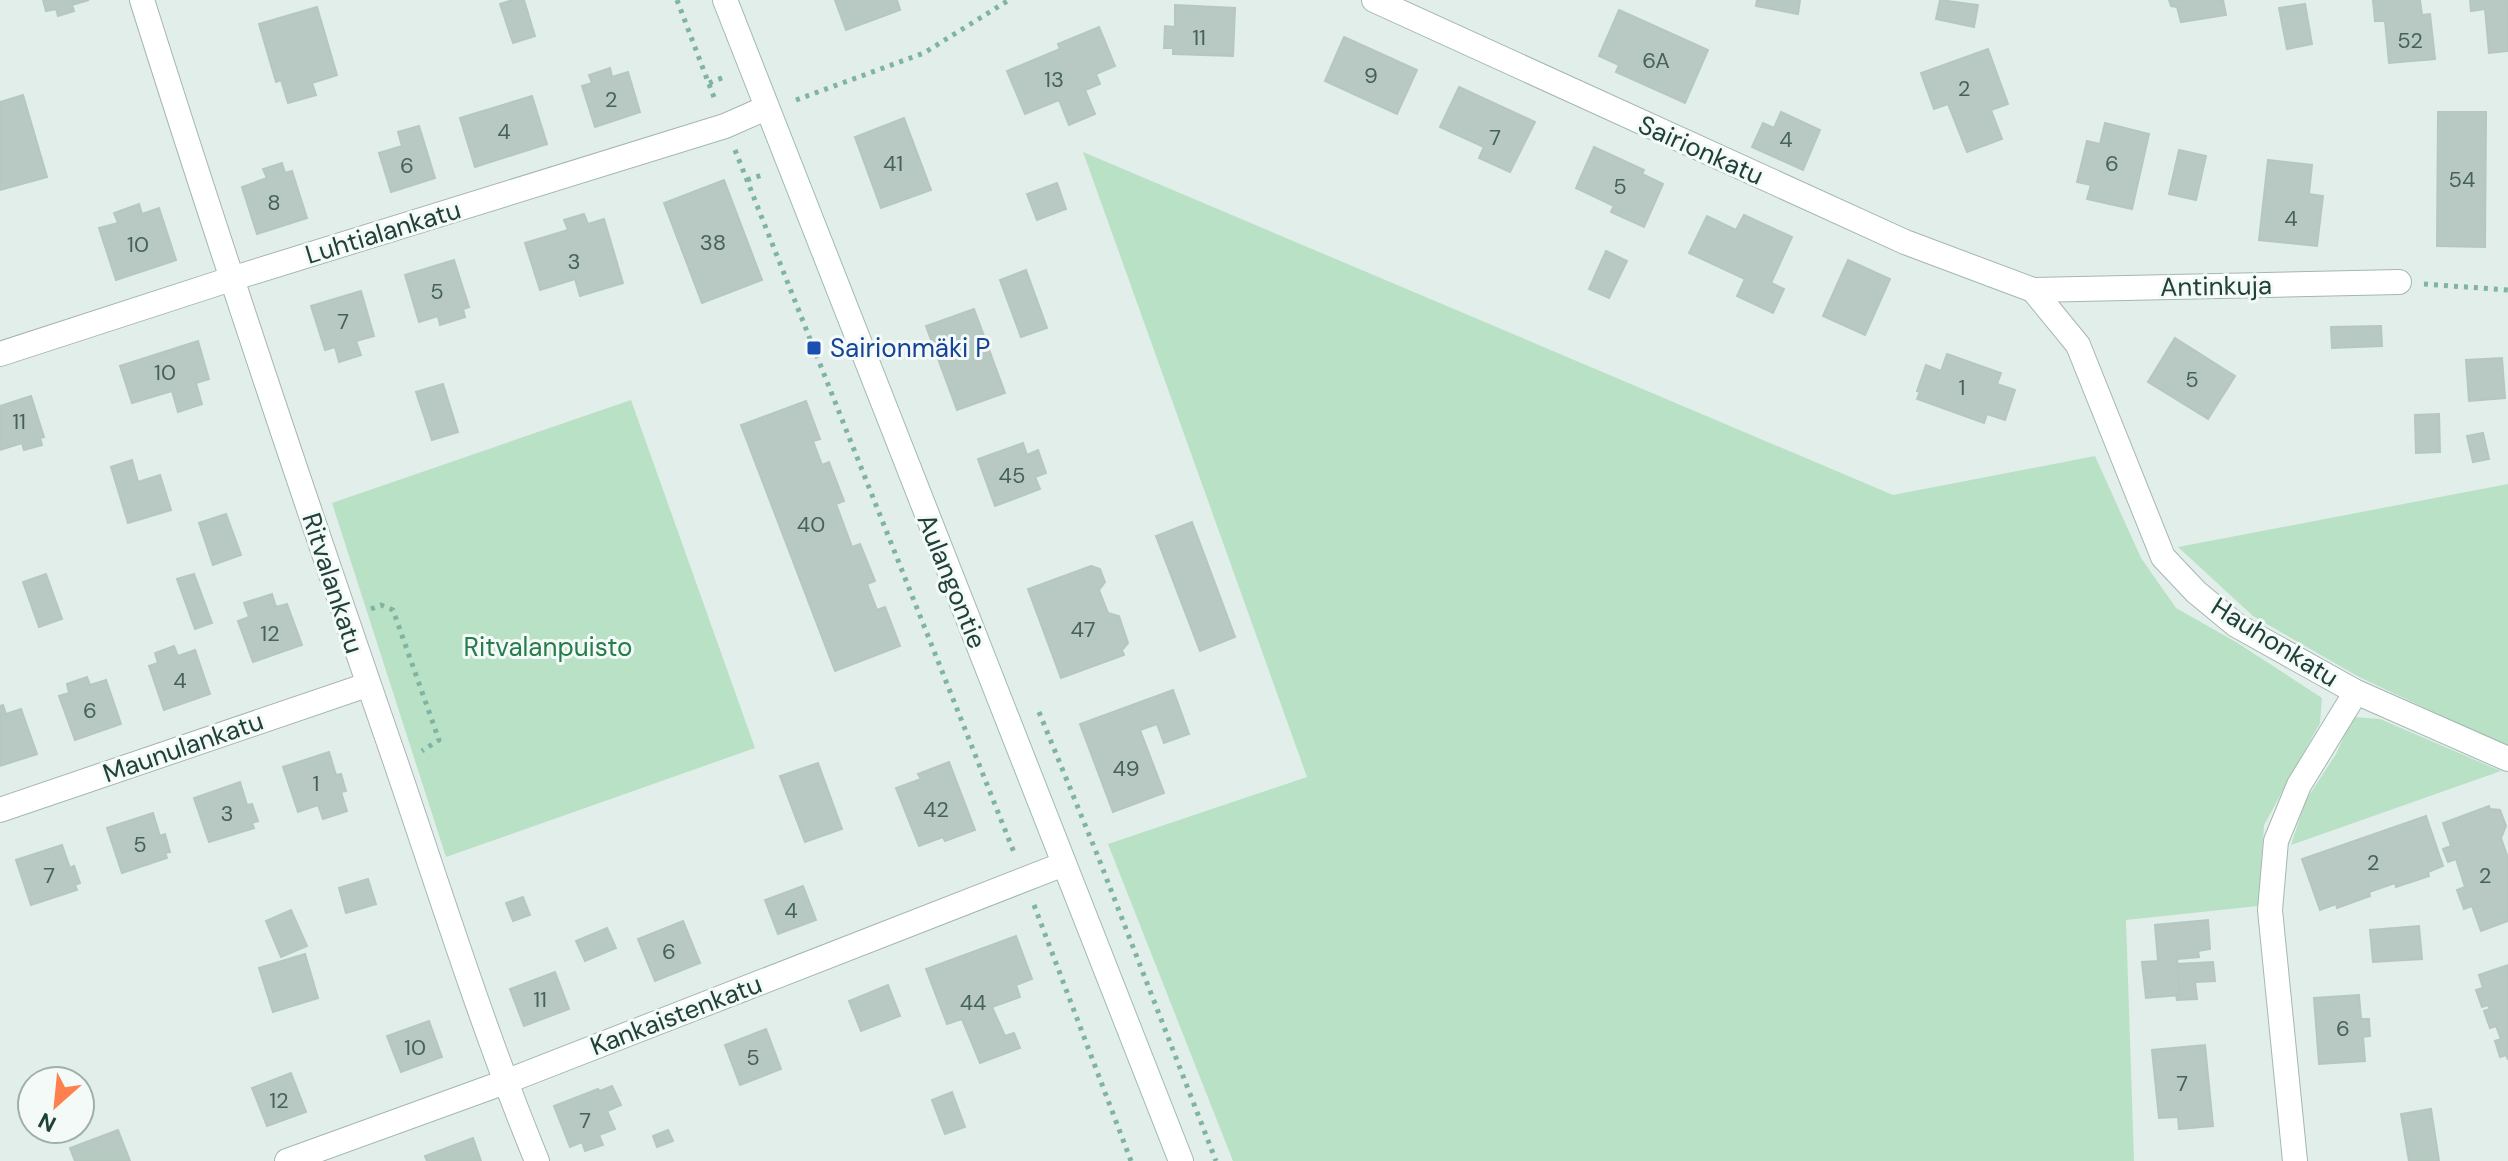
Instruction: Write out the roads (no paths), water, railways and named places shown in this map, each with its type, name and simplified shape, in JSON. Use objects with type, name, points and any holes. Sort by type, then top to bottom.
[{"type":"street","name":"Ritvalankatu","points":[[142,0],[231,279],[367,685],[505,1082],[537,1161]]},
{"type":"street","name":"Aulangontie","points":[[725,0],[1181,1161]]},
{"type":"street","name":"Sairionkatu","points":[[1374,0],[1905,242],[2033,290]]},
{"type":"street","name":"Luhtialankatu","points":[[0,354],[725,126],[766,108]]},
{"type":"street","name":"Antinkuja","points":[[2033,290],[2399,282]]},
{"type":"street","name":"Hauhonkatu","points":[[2033,290],[2078,345],[2163,557],[2196,592],[2236,625],[2356,692],[2299,785],[2276,841],[2270,910],[2295,1161]]},
{"type":"street","name":"Maunulankatu","points":[[0,810],[367,685]]},
{"type":"street","points":[[2356,692],[2508,759]]},
{"type":"street","name":"Kankaistenkatu","points":[[287,1161],[505,1082],[1064,864]]},
{"type":"place","name":"Sairionmäki P","points":[[814,348]]},
{"type":"park label","name":"Ritvalanpuisto","points":[[548,647]]}]
